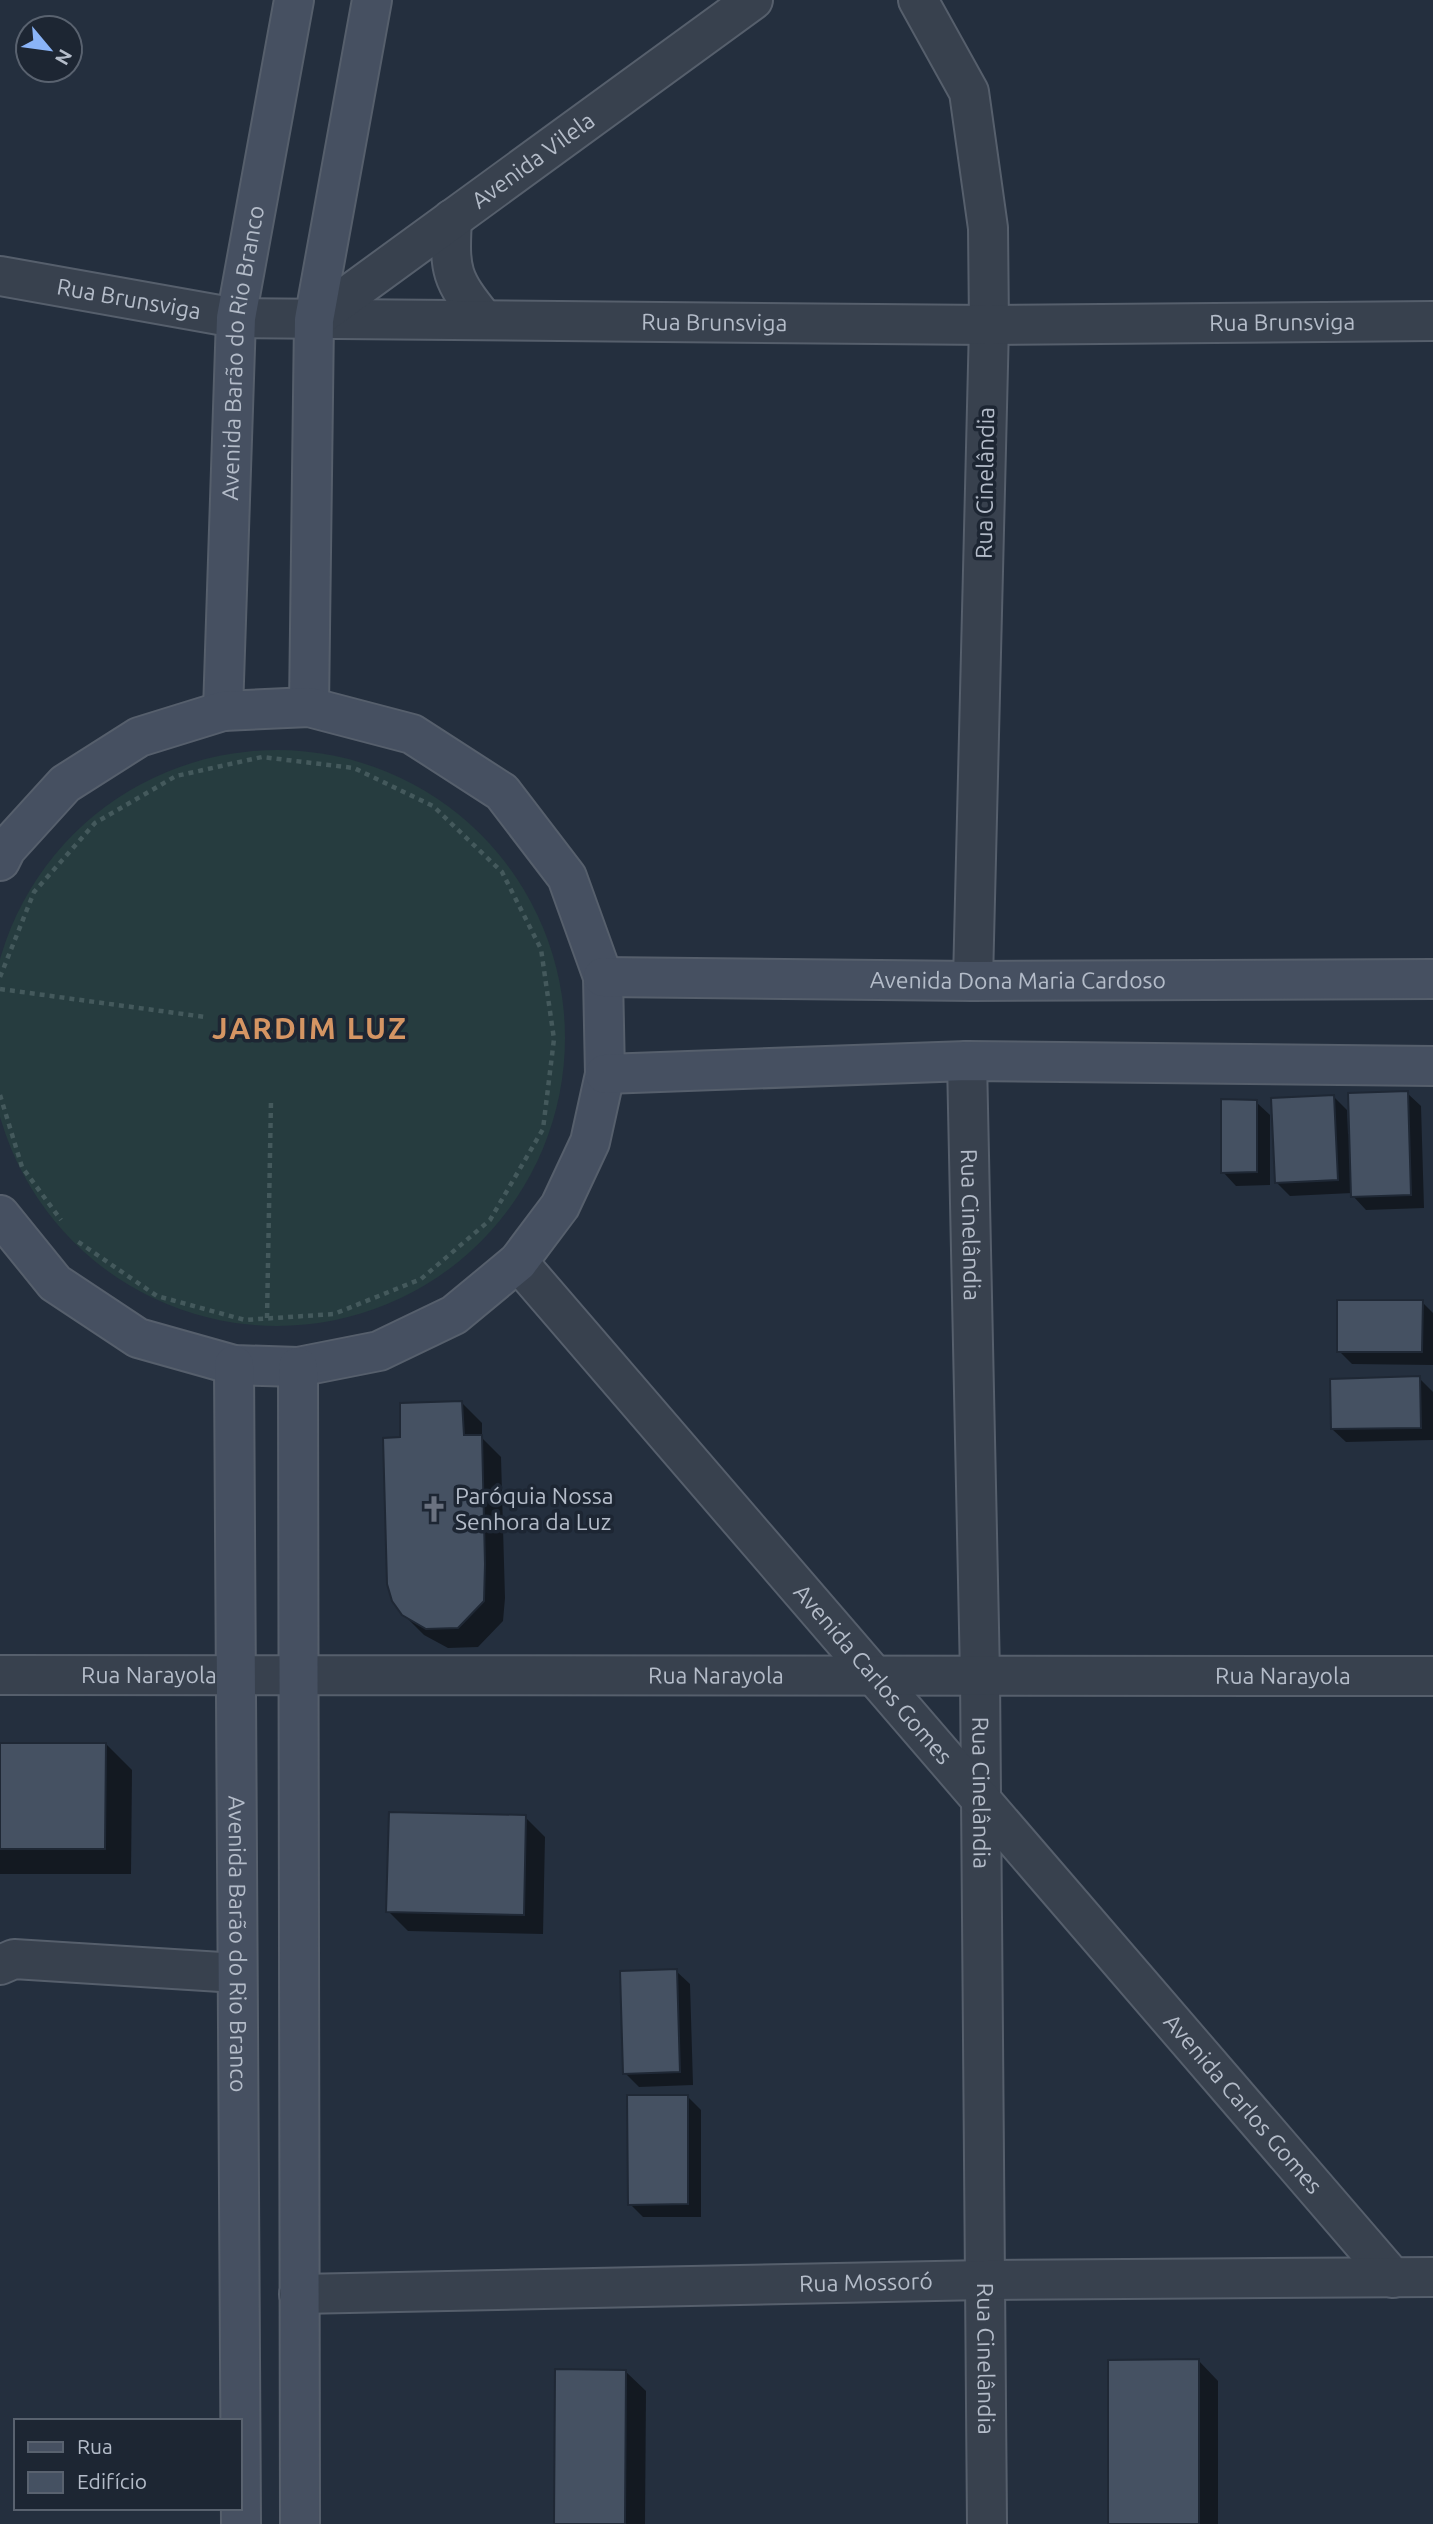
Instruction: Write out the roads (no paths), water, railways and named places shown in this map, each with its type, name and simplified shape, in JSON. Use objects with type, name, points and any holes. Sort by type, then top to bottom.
[{"type":"street","name":"Avenida Barão do Rio Branco","points":[[223,711],[236,318],[293,0]]},
{"type":"street","points":[[309,707],[314,320],[372,0]]},
{"type":"street","name":"Avenida Vilela","points":[[314,320],[753,0]]},
{"type":"street","name":"Rua Cinelândia","points":[[918,0],[969,92],[988,229],[989,324],[973,981]]},
{"type":"street","points":[[452,219],[450,258],[459,288],[484,320]]},
{"type":"street","name":"Rua Brunsviga","points":[[0,276],[236,318],[989,324],[1433,321]]},
{"type":"street","points":[[0,861],[6,849],[65,784],[139,737],[223,711],[309,707],[412,734],[502,792],[567,877],[603,977],[605,1073],[590,1142],[580,1164],[560,1206],[518,1262],[454,1315],[379,1351],[298,1367],[234,1365],[138,1338],[55,1283],[0,1215]]},
{"type":"street","name":"Avenida Dona Maria Cardoso","points":[[603,977],[973,981],[1433,979]]},
{"type":"street","points":[[605,1073],[967,1061],[1433,1066]]},
{"type":"street","name":"Rua Cinelândia","points":[[967,1061],[980,1675],[987,2524]]},
{"type":"street","name":"Avenida Carlos Gomes","points":[[518,1262],[1392,2278]]},
{"type":"street","name":"Avenida Barão do Rio Branco","points":[[234,1365],[240,2419]]},
{"type":"street","points":[[298,1367],[300,2524]]},
{"type":"street","name":"Rua Narayola","points":[[0,1675],[300,1673],[1433,1676]]},
{"type":"street","points":[[0,1965],[15,1959],[237,1973]]},
{"type":"street","name":"Rua Mossoró","points":[[299,2294],[985,2280],[1433,2277]]},
{"type":"place","name":"Paróquia Nossa Senhora da Luz","points":[[434,1509]]},
{"type":"district","name":"JARDIM LUZ","points":[[310,1029]]}]
